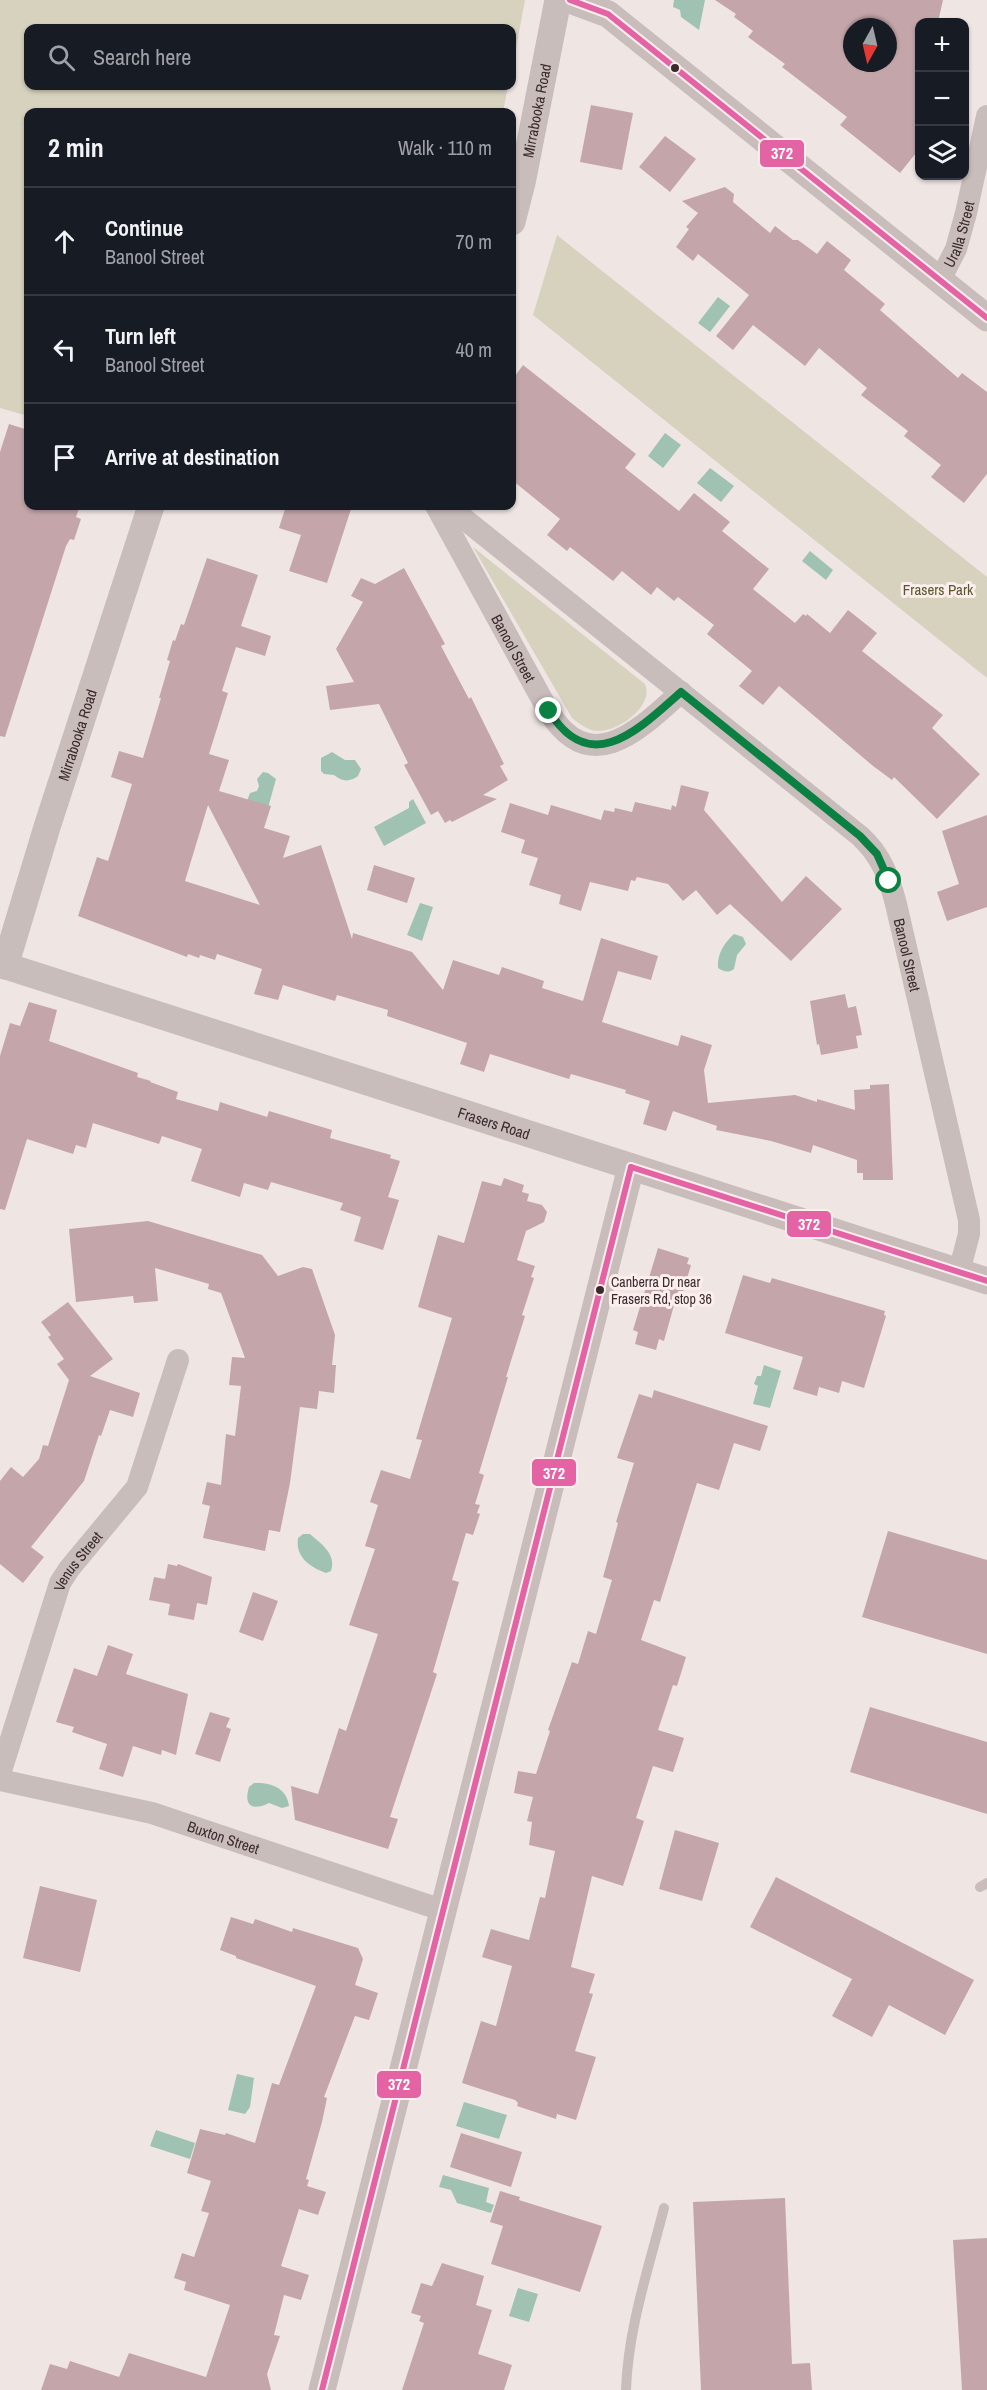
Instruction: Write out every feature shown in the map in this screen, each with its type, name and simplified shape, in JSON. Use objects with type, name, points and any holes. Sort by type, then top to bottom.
[{"type":"street","name":"Mirrabooka Road","points":[[516,206],[558,0]]},
{"type":"street","points":[[570,0],[608,14],[987,318]]},
{"type":"street","name":"Uralla Street","points":[[940,280],[956,249],[987,116]]},
{"type":"street","name":"Mirrabooka Road","points":[[3,965],[150,510]]},
{"type":"street","name":"Banool Street","points":[[438,510],[549,711],[564,733],[583,743],[601,744],[619,741],[640,728],[681,692]]},
{"type":"street","name":"Banool Street","points":[[453,510],[860,836],[871,846],[882,862],[896,904],[969,1220],[969,1234],[959,1272]]},
{"type":"street","name":"Frasers Road","points":[[3,965],[987,1281]]},
{"type":"street","points":[[322,2390],[631,1167]]},
{"type":"street","name":"Venus Street","points":[[0,1774],[60,1583],[137,1487],[178,1360]]},
{"type":"street","name":"Buxton Street","points":[[0,1780],[152,1813],[442,1910]]},
{"type":"lane","points":[[626,2390],[627,2362],[632,2336],[664,2208]]},
{"type":"green space","points":[[0,0],[525,0],[516,48],[516,24],[24,24],[24,90],[507,90],[504,108],[24,108],[24,415],[0,408]]},
{"type":"green space","name":"Frasers Park","points":[[557,235],[987,577],[987,678],[533,315]]},
{"type":"green space","points":[[473,547],[645,684],[647,692],[645,701],[632,716],[614,728],[597,731],[587,728],[572,718]]},
{"type":"shaded area","points":[[674,0],[705,0],[699,30],[681,17],[680,10],[673,7]]},
{"type":"shaded area","points":[[718,297],[730,306],[710,332],[698,323]]},
{"type":"shaded area","points":[[665,433],[681,445],[663,468],[648,456]]},
{"type":"shaded area","points":[[710,468],[734,486],[721,502],[697,483]]},
{"type":"shaded area","points":[[810,551],[833,570],[826,580],[802,561]]},
{"type":"shaded area","points":[[332,752],[345,760],[355,760],[361,769],[358,776],[346,780],[324,774],[321,771],[321,758]]},
{"type":"shaded area","points":[[263,772],[276,779],[268,808],[247,801],[250,793],[257,791],[259,786],[257,779]]},
{"type":"shaded area","points":[[413,799],[426,823],[384,846],[374,827],[409,808],[409,802]]},
{"type":"shaded area","points":[[420,903],[433,907],[422,941],[407,935]]},
{"type":"shaded area","points":[[734,934],[743,937],[746,944],[737,955],[734,969],[724,971],[718,968],[720,953]]},
{"type":"shaded area","points":[[764,1365],[781,1371],[770,1408],[753,1404],[758,1386],[754,1384],[757,1376],[761,1376]]},
{"type":"shaded area","points":[[303,1534],[310,1534],[327,1550],[332,1559],[331,1571],[326,1573],[320,1571],[301,1556],[298,1538]]},
{"type":"shaded area","points":[[254,1783],[277,1787],[285,1795],[289,1806],[282,1808],[269,1803],[258,1807],[251,1806],[248,1803],[247,1794],[249,1787]]},
{"type":"shaded area","points":[[237,2074],[254,2078],[250,2107],[245,2114],[228,2110]]},
{"type":"shaded area","points":[[464,2102],[507,2115],[499,2139],[456,2126]]},
{"type":"shaded area","points":[[156,2130],[195,2143],[190,2159],[150,2146]]},
{"type":"shaded area","points":[[443,2175],[489,2188],[486,2202],[494,2205],[491,2213],[457,2203],[451,2190],[439,2187]]},
{"type":"shaded area","points":[[518,2288],[538,2294],[529,2322],[509,2316]]},
{"type":"building","points":[[715,0],[943,0],[939,18],[915,18],[915,154],[900,173],[840,125],[847,117],[782,67],[785,64],[748,37],[753,31],[734,17],[736,14]]},
{"type":"building","points":[[591,105],[633,113],[622,170],[580,162]]},
{"type":"building","points":[[665,136],[696,159],[670,192],[639,167]]},
{"type":"building","points":[[725,187],[734,194],[733,202],[770,233],[775,226],[817,254],[827,241],[851,260],[844,270],[885,304],[880,310],[958,378],[962,373],[987,392],[987,474],[964,503],[931,477],[941,465],[904,436],[908,431],[861,395],[867,388],[819,348],[805,366],[753,325],[733,350],[716,336],[749,295],[698,254],[693,261],[676,247],[689,229],[686,227],[698,213],[682,201]]},
{"type":"building","points":[[523,365],[636,454],[625,468],[679,511],[694,493],[730,522],[722,531],[769,569],[753,589],[795,623],[803,614],[806,616],[807,614],[830,633],[848,610],[877,633],[862,651],[943,715],[932,728],[980,774],[937,819],[894,777],[892,780],[873,766],[779,686],[763,705],[739,686],[752,671],[707,634],[714,625],[678,597],[674,601],[657,587],[651,595],[622,571],[613,581],[570,547],[567,551],[547,535],[560,519],[516,483],[516,375]]},
{"type":"building","points":[[9,424],[24,429],[24,510],[79,510],[76,517],[81,519],[74,540],[70,539],[66,546],[5,737],[0,736],[0,452]]},
{"type":"building","points":[[285,510],[351,510],[327,583],[289,571],[301,535],[279,528]]},
{"type":"building","points":[[207,558],[258,575],[241,626],[271,636],[265,656],[236,647],[222,691],[228,693],[209,754],[229,760],[219,791],[271,806],[264,828],[290,836],[283,858],[321,845],[352,939],[353,933],[412,952],[443,990],[453,960],[499,975],[502,967],[544,981],[542,988],[583,1001],[601,938],[658,956],[651,980],[618,971],[602,1022],[678,1046],[681,1035],[712,1045],[704,1070],[708,1103],[795,1095],[855,1110],[854,1090],[870,1089],[870,1085],[889,1084],[893,1180],[863,1180],[863,1173],[857,1173],[857,1160],[813,1145],[811,1153],[771,1141],[716,1130],[717,1126],[673,1111],[666,1131],[643,1124],[650,1101],[625,1093],[626,1090],[571,1074],[569,1079],[490,1054],[484,1072],[460,1064],[467,1043],[387,1016],[388,1010],[337,995],[335,1001],[283,985],[278,1000],[254,994],[262,969],[217,954],[215,960],[200,955],[199,958],[188,954],[187,957],[78,916],[97,857],[108,861],[132,784],[111,777],[119,751],[143,758],[161,698],[159,698],[170,661],[167,660],[173,640],[175,641],[181,624],[184,625]],"holes":[[[208,805],[260,905],[185,881]]]},
{"type":"building","points":[[404,568],[445,644],[441,646],[469,699],[471,697],[504,764],[500,766],[508,780],[483,795],[497,799],[452,822],[450,820],[445,823],[438,811],[431,815],[404,765],[408,763],[379,704],[330,710],[326,686],[354,682],[336,649],[363,602],[351,596],[361,578],[375,584]]},
{"type":"building","points":[[681,785],[709,792],[704,810],[782,902],[806,876],[842,909],[791,961],[730,904],[717,915],[696,890],[683,901],[668,884],[637,877],[635,881],[631,880],[628,891],[590,882],[581,911],[559,904],[561,895],[529,885],[538,858],[521,853],[525,840],[501,832],[510,803],[548,815],[551,805],[601,820],[604,810],[614,812],[615,808],[632,812],[635,802],[671,810],[672,805],[676,807]]},
{"type":"building","points":[[987,815],[987,907],[947,921],[937,892],[959,884],[942,831]]},
{"type":"building","points":[[374,865],[415,878],[407,903],[367,890]]},
{"type":"building","points":[[845,994],[848,1008],[856,1006],[862,1035],[856,1036],[858,1048],[821,1055],[819,1044],[817,1045],[810,1001]]},
{"type":"building","points":[[29,1002],[57,1010],[49,1041],[138,1073],[137,1077],[178,1092],[176,1099],[218,1111],[220,1102],[267,1117],[269,1111],[332,1130],[330,1138],[391,1155],[390,1158],[400,1161],[388,1197],[399,1200],[383,1250],[354,1241],[361,1217],[340,1210],[343,1203],[271,1182],[268,1190],[244,1183],[240,1197],[191,1181],[202,1149],[162,1136],[159,1144],[93,1123],[86,1148],[76,1145],[73,1154],[27,1139],[5,1210],[0,1209],[0,1056],[10,1023],[20,1026]]},
{"type":"building","points":[[504,1178],[524,1185],[522,1192],[529,1194],[527,1201],[542,1205],[547,1212],[544,1222],[526,1231],[517,1260],[535,1266],[531,1277],[534,1278],[522,1315],[525,1316],[506,1377],[508,1377],[479,1473],[484,1475],[475,1504],[480,1505],[477,1513],[480,1514],[473,1535],[466,1533],[452,1580],[459,1582],[433,1672],[437,1674],[390,1817],[398,1819],[388,1849],[295,1820],[291,1786],[318,1794],[339,1728],[346,1731],[378,1634],[349,1625],[375,1549],[365,1546],[378,1505],[370,1502],[381,1470],[410,1479],[422,1440],[416,1439],[452,1318],[418,1307],[438,1235],[464,1243],[482,1181],[501,1186]]},
{"type":"building","points":[[148,1221],[262,1255],[278,1276],[303,1267],[312,1269],[335,1335],[332,1365],[336,1365],[334,1393],[319,1391],[317,1409],[300,1407],[290,1483],[280,1532],[269,1530],[265,1551],[203,1538],[210,1506],[202,1504],[207,1482],[221,1485],[226,1434],[235,1436],[241,1386],[229,1385],[232,1357],[245,1358],[221,1293],[208,1289],[209,1284],[155,1268],[158,1301],[134,1303],[133,1296],[76,1302],[69,1229]]},
{"type":"building","points":[[658,1248],[689,1258],[687,1264],[691,1265],[683,1292],[678,1291],[664,1341],[659,1339],[656,1350],[635,1344],[638,1332],[633,1330]]},
{"type":"building","points":[[743,1275],[770,1283],[772,1278],[885,1311],[886,1316],[864,1388],[842,1381],[839,1393],[819,1387],[817,1396],[793,1389],[803,1357],[725,1333]]},
{"type":"building","points":[[68,1302],[113,1359],[90,1376],[140,1393],[133,1417],[110,1410],[84,1481],[31,1547],[44,1557],[23,1583],[0,1564],[0,1481],[11,1467],[23,1477],[39,1459],[43,1445],[48,1446],[69,1380],[57,1364],[64,1359],[48,1337],[51,1335],[41,1322]]},
{"type":"building","points":[[654,1390],[768,1426],[760,1451],[734,1443],[719,1490],[697,1483],[660,1602],[654,1600],[641,1640],[686,1657],[677,1686],[673,1685],[658,1730],[684,1738],[673,1772],[653,1766],[636,1818],[644,1821],[623,1886],[592,1876],[571,1967],[595,1974],[589,1993],[593,1994],[575,2051],[596,2057],[576,2120],[557,2114],[556,2119],[517,2106],[518,2103],[515,2100],[462,2083],[481,2021],[496,2026],[512,1966],[482,1957],[491,1929],[529,1940],[540,1897],[545,1898],[555,1851],[529,1845],[532,1822],[527,1821],[533,1797],[514,1793],[518,1771],[536,1774],[550,1731],[548,1730],[572,1662],[578,1664],[588,1631],[596,1634],[612,1580],[603,1577],[618,1523],[616,1522],[634,1463],[617,1458],[639,1394],[652,1398]]},
{"type":"building","points":[[888,1531],[987,1560],[987,1654],[862,1617]]},
{"type":"building","points":[[168,1564],[177,1566],[178,1564],[212,1577],[207,1605],[197,1603],[194,1620],[168,1615],[170,1604],[149,1600],[154,1577],[165,1579]]},
{"type":"building","points":[[253,1592],[278,1601],[263,1641],[239,1632]]},
{"type":"building","points":[[108,1645],[133,1654],[126,1674],[188,1694],[176,1755],[162,1750],[161,1755],[133,1746],[123,1777],[99,1769],[107,1744],[72,1732],[74,1727],[56,1722],[74,1668],[97,1676]]},
{"type":"building","points":[[870,1707],[987,1742],[987,1814],[850,1772]]},
{"type":"building","points":[[210,1712],[230,1718],[226,1727],[231,1729],[220,1762],[195,1754]]},
{"type":"building","points":[[675,1830],[719,1843],[702,1901],[659,1889]]},
{"type":"building","points":[[776,1877],[974,1980],[945,2035],[889,2005],[872,2037],[832,2016],[852,1979],[750,1927]]},
{"type":"building","points":[[40,1886],[97,1900],[80,1972],[23,1958]]},
{"type":"building","points":[[231,1917],[253,1924],[255,1919],[292,1932],[293,1928],[358,1948],[363,1959],[355,1985],[378,1993],[369,2020],[355,2016],[324,2097],[327,2098],[322,2122],[306,2179],[309,2180],[307,2186],[326,2192],[318,2215],[299,2209],[281,2266],[309,2275],[301,2300],[284,2295],[274,2335],[280,2336],[267,2374],[271,2390],[41,2390],[50,2364],[67,2369],[70,2361],[119,2377],[129,2353],[206,2377],[230,2305],[184,2290],[186,2282],[174,2278],[182,2253],[194,2257],[209,2213],[201,2211],[211,2181],[187,2173],[200,2129],[225,2135],[226,2133],[255,2143],[272,2083],[279,2085],[316,1986],[236,1958],[220,1950]]},
{"type":"building","points":[[461,2133],[522,2152],[511,2187],[450,2167]]},
{"type":"building","points":[[500,2191],[520,2197],[519,2200],[602,2226],[580,2292],[491,2264],[503,2226],[490,2222]]},
{"type":"building","points":[[785,2198],[792,2364],[810,2363],[812,2390],[701,2390],[693,2202]]},
{"type":"building","points":[[987,2238],[987,2390],[962,2390],[953,2240]]},
{"type":"building","points":[[442,2263],[484,2276],[476,2305],[492,2310],[478,2354],[512,2365],[504,2390],[402,2390],[424,2323],[419,2321],[421,2316],[411,2313],[421,2283],[432,2286]]},
{"type":"transit line","name":"372","points":[[570,0],[608,14],[987,318]]},
{"type":"transit line","name":"372","points":[[631,1167],[987,1281]]},
{"type":"transit line","name":"372","points":[[322,2390],[631,1167]]},
{"type":"place","name":"Canberra Dr near Frasers Rd, stop 36","points":[[600,1290]]},
{"type":"route","points":[[549,711],[564,733],[574,739],[583,743],[613,743],[626,738],[640,728],[681,692],[860,836],[877,854],[889,881]]}]
